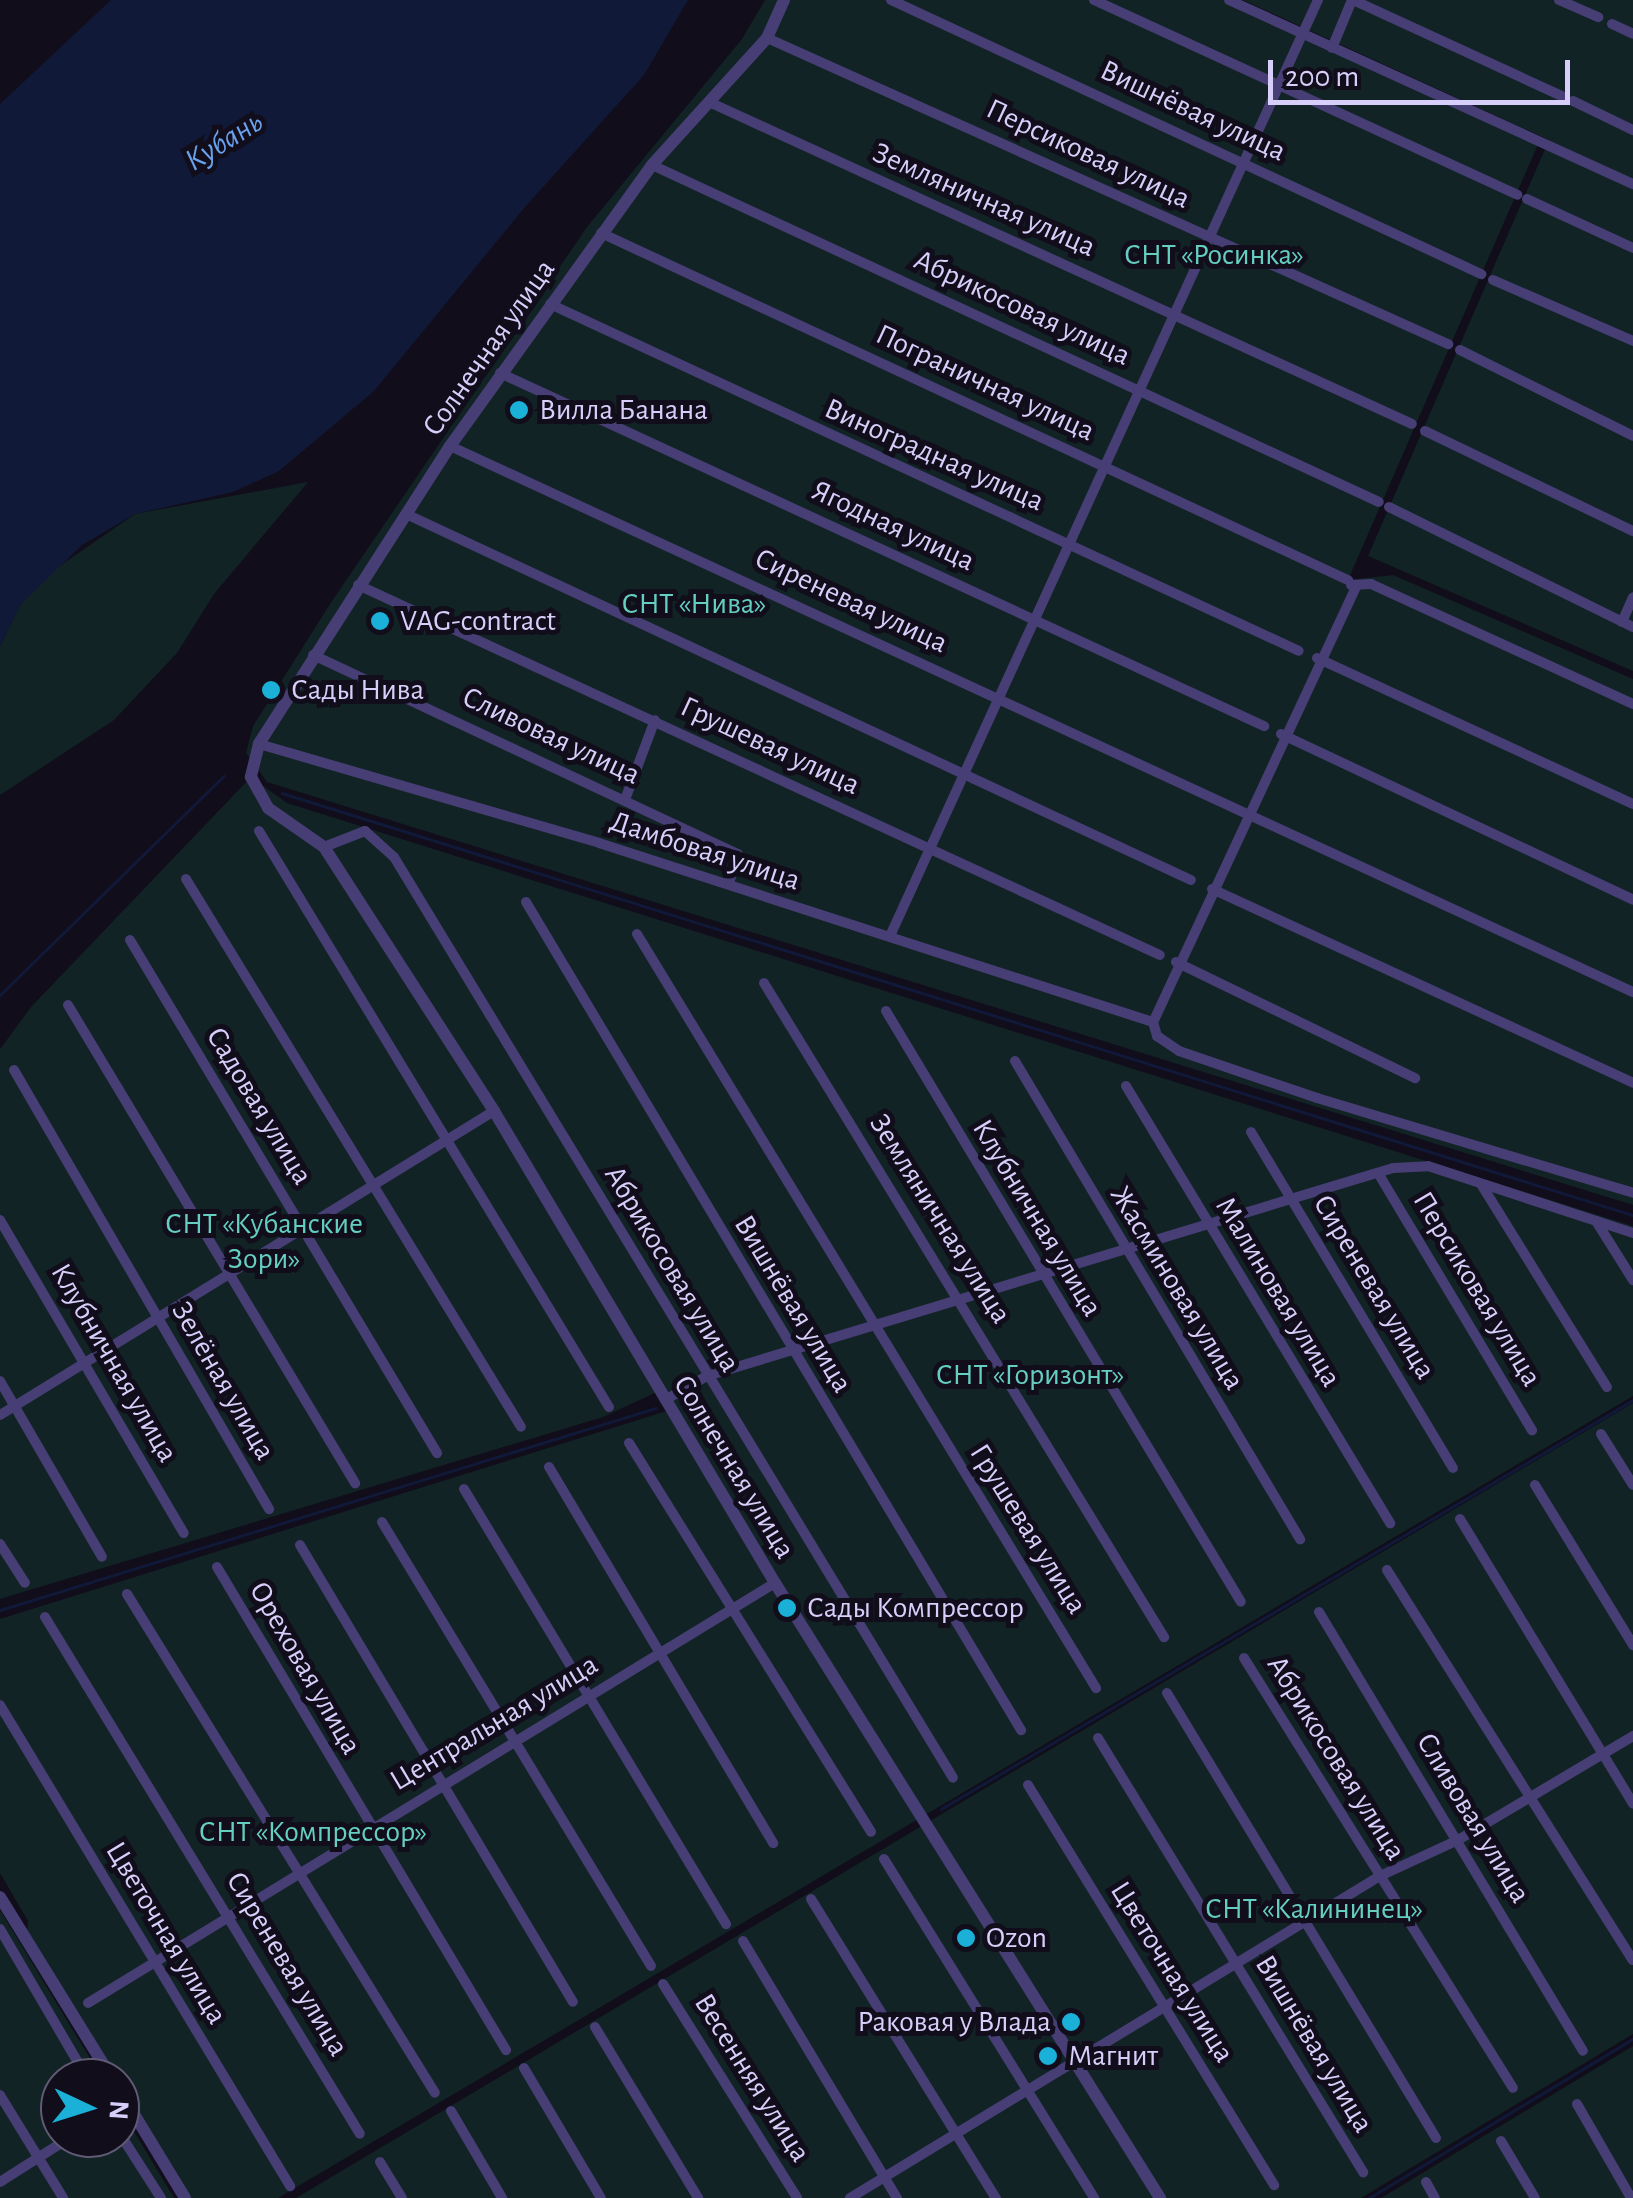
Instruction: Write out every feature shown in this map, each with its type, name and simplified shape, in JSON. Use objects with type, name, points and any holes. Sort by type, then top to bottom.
[{"type":"street","name":"Солнечная улица","points":[[784,0],[767,38],[652,165],[500,373],[313,655],[259,744],[251,777],[268,808],[324,846],[494,1111],[775,1583],[1160,2198]]},
{"type":"street","name":"Вишнёвая улица","points":[[891,0],[1476,272]]},
{"type":"street","points":[[1094,0],[1633,248]]},
{"type":"street","points":[[1229,0],[1633,184]]},
{"type":"street","points":[[890,936],[1318,0]]},
{"type":"street","points":[[1332,48],[1353,0],[1633,130]]},
{"type":"street","points":[[1559,0],[1598,17]]},
{"type":"street","points":[[1612,24],[1633,34]]},
{"type":"street","name":"Персиковая улица","points":[[767,38],[1445,343]]},
{"type":"street","name":"Земляничная улица","points":[[709,102],[1407,422]]},
{"type":"street","name":"Абрикосовая улица","points":[[652,165],[1380,502],[1628,624]]},
{"type":"street","name":"Пограничная улица","points":[[600,233],[1352,584]]},
{"type":"street","points":[[1493,280],[1633,342]]},
{"type":"street","name":"Виноградная улица","points":[[550,304],[1299,651]]},
{"type":"street","points":[[1464,352],[1633,436]]},
{"type":"street","name":"Ягодная улица","points":[[500,373],[1264,726]]},
{"type":"street","points":[[1425,431],[1633,531]]},
{"type":"street","name":"Сиреневая улица","points":[[450,446],[1256,815]]},
{"type":"street","points":[[406,514],[1192,880]]},
{"type":"street","points":[[1633,704],[1371,584],[1352,584],[1323,661],[1283,735],[1256,815],[1212,889],[1152,1022],[1159,1042],[1179,1051],[1633,1193]]},
{"type":"street","name":"Грушевая улица","points":[[358,585],[1160,955]]},
{"type":"street","points":[[1628,624],[1633,597]]},
{"type":"street","name":"Сливовая улица","points":[[313,655],[626,797],[738,854],[729,884]]},
{"type":"street","points":[[1323,661],[1633,804]]},
{"type":"street","points":[[626,797],[656,720]]},
{"type":"street","points":[[1283,735],[1633,900]]},
{"type":"street","name":"Дамбовая улица","points":[[259,744],[729,884],[1152,1022]]},
{"type":"street","points":[[1256,815],[1633,992]]},
{"type":"street","points":[[259,831],[609,1407]]},
{"type":"street","name":"Абрикосовая улица","points":[[324,846],[364,831],[394,857],[952,1778]]},
{"type":"street","points":[[186,878],[520,1427]]},
{"type":"street","points":[[1212,889],[1633,1083]]},
{"type":"street","name":"Вишнёвая улица","points":[[526,902],[792,1352],[1022,1730]]},
{"type":"street","name":"Грушевая улица","points":[[638,934],[1096,1688]]},
{"type":"street","name":"Садовая улица","points":[[130,940],[437,1453]]},
{"type":"street","points":[[1177,963],[1415,1078]]},
{"type":"street","name":"Земляничная улица","points":[[764,984],[1164,1636]]},
{"type":"street","points":[[68,1005],[355,1483]]},
{"type":"street","name":"Клубничная улица","points":[[886,1011],[1241,1602]]},
{"type":"street","name":"Жасминовая улица","points":[[1015,1060],[1124,1250],[1300,1539]]},
{"type":"street","name":"Зелёная улица","points":[[14,1070],[269,1509]]},
{"type":"street","name":"Малиновая улица","points":[[1126,1086],[1390,1524]]},
{"type":"street","points":[[0,1416],[85,1359],[494,1111]]},
{"type":"street","name":"Сиреневая улица","points":[[1251,1132],[1454,1468]]},
{"type":"street","points":[[665,1400],[707,1376],[1378,1173],[1428,1166],[1633,1233]]},
{"type":"street","name":"Персиковая улица","points":[[1378,1173],[1532,1430]]},
{"type":"street","points":[[1480,1183],[1607,1387]]},
{"type":"street","name":"Клубничная улица","points":[[0,1220],[184,1533]]},
{"type":"street","points":[[1596,1220],[1633,1280]]},
{"type":"street","points":[[0,1381],[102,1557]]},
{"type":"street","points":[[1601,1434],[1633,1485]]},
{"type":"street","points":[[628,1442],[871,1832]]},
{"type":"street","points":[[549,1467],[773,1842]]},
{"type":"street","points":[[1535,1485],[1633,1645]]},
{"type":"street","points":[[464,1489],[726,1924]]},
{"type":"street","points":[[1460,1520],[1633,1803]]},
{"type":"street","points":[[382,1522],[652,1966]]},
{"type":"street","points":[[0,1544],[25,1583]]},
{"type":"street","points":[[300,1546],[572,2002]]},
{"type":"street","name":"Ореховая улица","points":[[216,1567],[506,2050]]},
{"type":"street","points":[[1387,1570],[1633,1960]]},
{"type":"street","name":"Центральная улица","points":[[88,2004],[513,1739],[775,1583]]},
{"type":"street","points":[[128,1594],[434,2094]]},
{"type":"street","name":"Сливовая улица","points":[[1319,1612],[1583,2051]]},
{"type":"street","name":"Сиреневая улица","points":[[46,1617],[360,2134]]},
{"type":"street","name":"Абрикосовая улица","points":[[1244,1658],[1513,2088]]},
{"type":"street","points":[[1168,1693],[1436,2138]]},
{"type":"street","name":"Цветочная улица","points":[[0,1705],[290,2186]]},
{"type":"street","points":[[850,2198],[1076,2065],[1307,1919],[1380,1876],[1458,1840],[1633,1736]]},
{"type":"street","name":"Вишнёвая улица","points":[[1098,1738],[1362,2172]]},
{"type":"street","name":"Цветочная улица","points":[[1028,1785],[1274,2185]]},
{"type":"street","points":[[884,1859],[1094,2198]]},
{"type":"street","points":[[0,1897],[100,2058]]},
{"type":"street","points":[[811,1899],[996,2198]]},
{"type":"street","points":[[0,1929],[74,2058]]},
{"type":"street","points":[[743,1941],[897,2198]]},
{"type":"street","name":"Весенняя улица","points":[[664,1984],[797,2198]]},
{"type":"street","points":[[596,2027],[698,2198]]},
{"type":"street","points":[[524,2068],[601,2198]]},
{"type":"street","points":[[0,2095],[63,2198]]},
{"type":"street","points":[[1576,2104],[1631,2198]]},
{"type":"street","points":[[452,2112],[502,2198]]},
{"type":"street","points":[[140,2130],[185,2198]]},
{"type":"street","points":[[1502,2141],[1535,2198]]},
{"type":"street","points":[[0,2182],[39,2158]]},
{"type":"street","points":[[135,2158],[161,2198]]},
{"type":"street","points":[[380,2162],[402,2198]]},
{"type":"street","points":[[1426,2182],[1435,2198]]},
{"type":"green space","name":"СНТ «Нива»","points":[[765,0],[1229,0],[1539,142],[1348,580],[1393,575],[1633,679],[1633,1205],[267,782],[246,753],[253,726],[330,604],[587,227],[742,39]]},
{"type":"green space","points":[[1243,0],[1633,0],[1633,671],[1368,556],[1549,140]]},
{"type":"green space","points":[[308,482],[214,594],[177,653],[114,720],[0,795],[0,647],[20,605],[51,572],[135,514]]},
{"type":"green space","points":[[251,777],[287,803],[1633,1226],[1633,1396],[278,2198],[179,2198],[140,2133],[140,2058],[95,2058],[26,1944],[28,1921],[0,1873],[0,1619],[670,1410],[659,1391],[603,1417],[0,1599],[0,1049],[31,1007]]},
{"type":"green space","name":"СНТ «Калининец»","points":[[1633,1403],[1633,2034],[1361,2198],[296,2198]]},
{"type":"green space","points":[[0,1910],[90,2058],[40,2058],[40,2158],[140,2158],[140,2141],[174,2198],[0,2198]]},
{"type":"green space","points":[[1633,2046],[1633,2198],[1381,2198]]},
{"type":"water","name":"Кубань","points":[[111,0],[688,0],[644,75],[525,207],[374,391],[279,471],[233,492],[135,514],[82,545],[20,605],[0,647],[0,104]]},
{"type":"waterway","points":[[0,995],[224,776]]},
{"type":"waterway","points":[[282,793],[1633,1215]]},
{"type":"waterway","points":[[941,1809],[1633,1400]]},
{"type":"waterway","points":[[0,1610],[656,1408]]},
{"type":"waterway","points":[[1369,2198],[1633,2039]]},
{"type":"place","name":"Вилла Банана","points":[[519,410]]},
{"type":"place","name":"VAG-contract","points":[[380,621]]},
{"type":"place","name":"Сады Нива","points":[[271,690]]},
{"type":"place","name":"Сады Компрессор","points":[[787,1608]]},
{"type":"place","name":"Ozon","points":[[966,1938]]},
{"type":"place","name":"Раковая у Влада","points":[[1071,2022]]},
{"type":"place","name":"Магнит","points":[[1048,2056]]},
{"type":"park label","name":"СНТ «Росинка»","points":[[1214,255]]},
{"type":"park label","name":"СНТ «Кубанские Зори»","points":[[264,1241]]},
{"type":"park label","name":"СНТ «Горизонт»","points":[[1030,1375]]},
{"type":"park label","name":"СНТ «Компрессор»","points":[[313,1832]]}]
